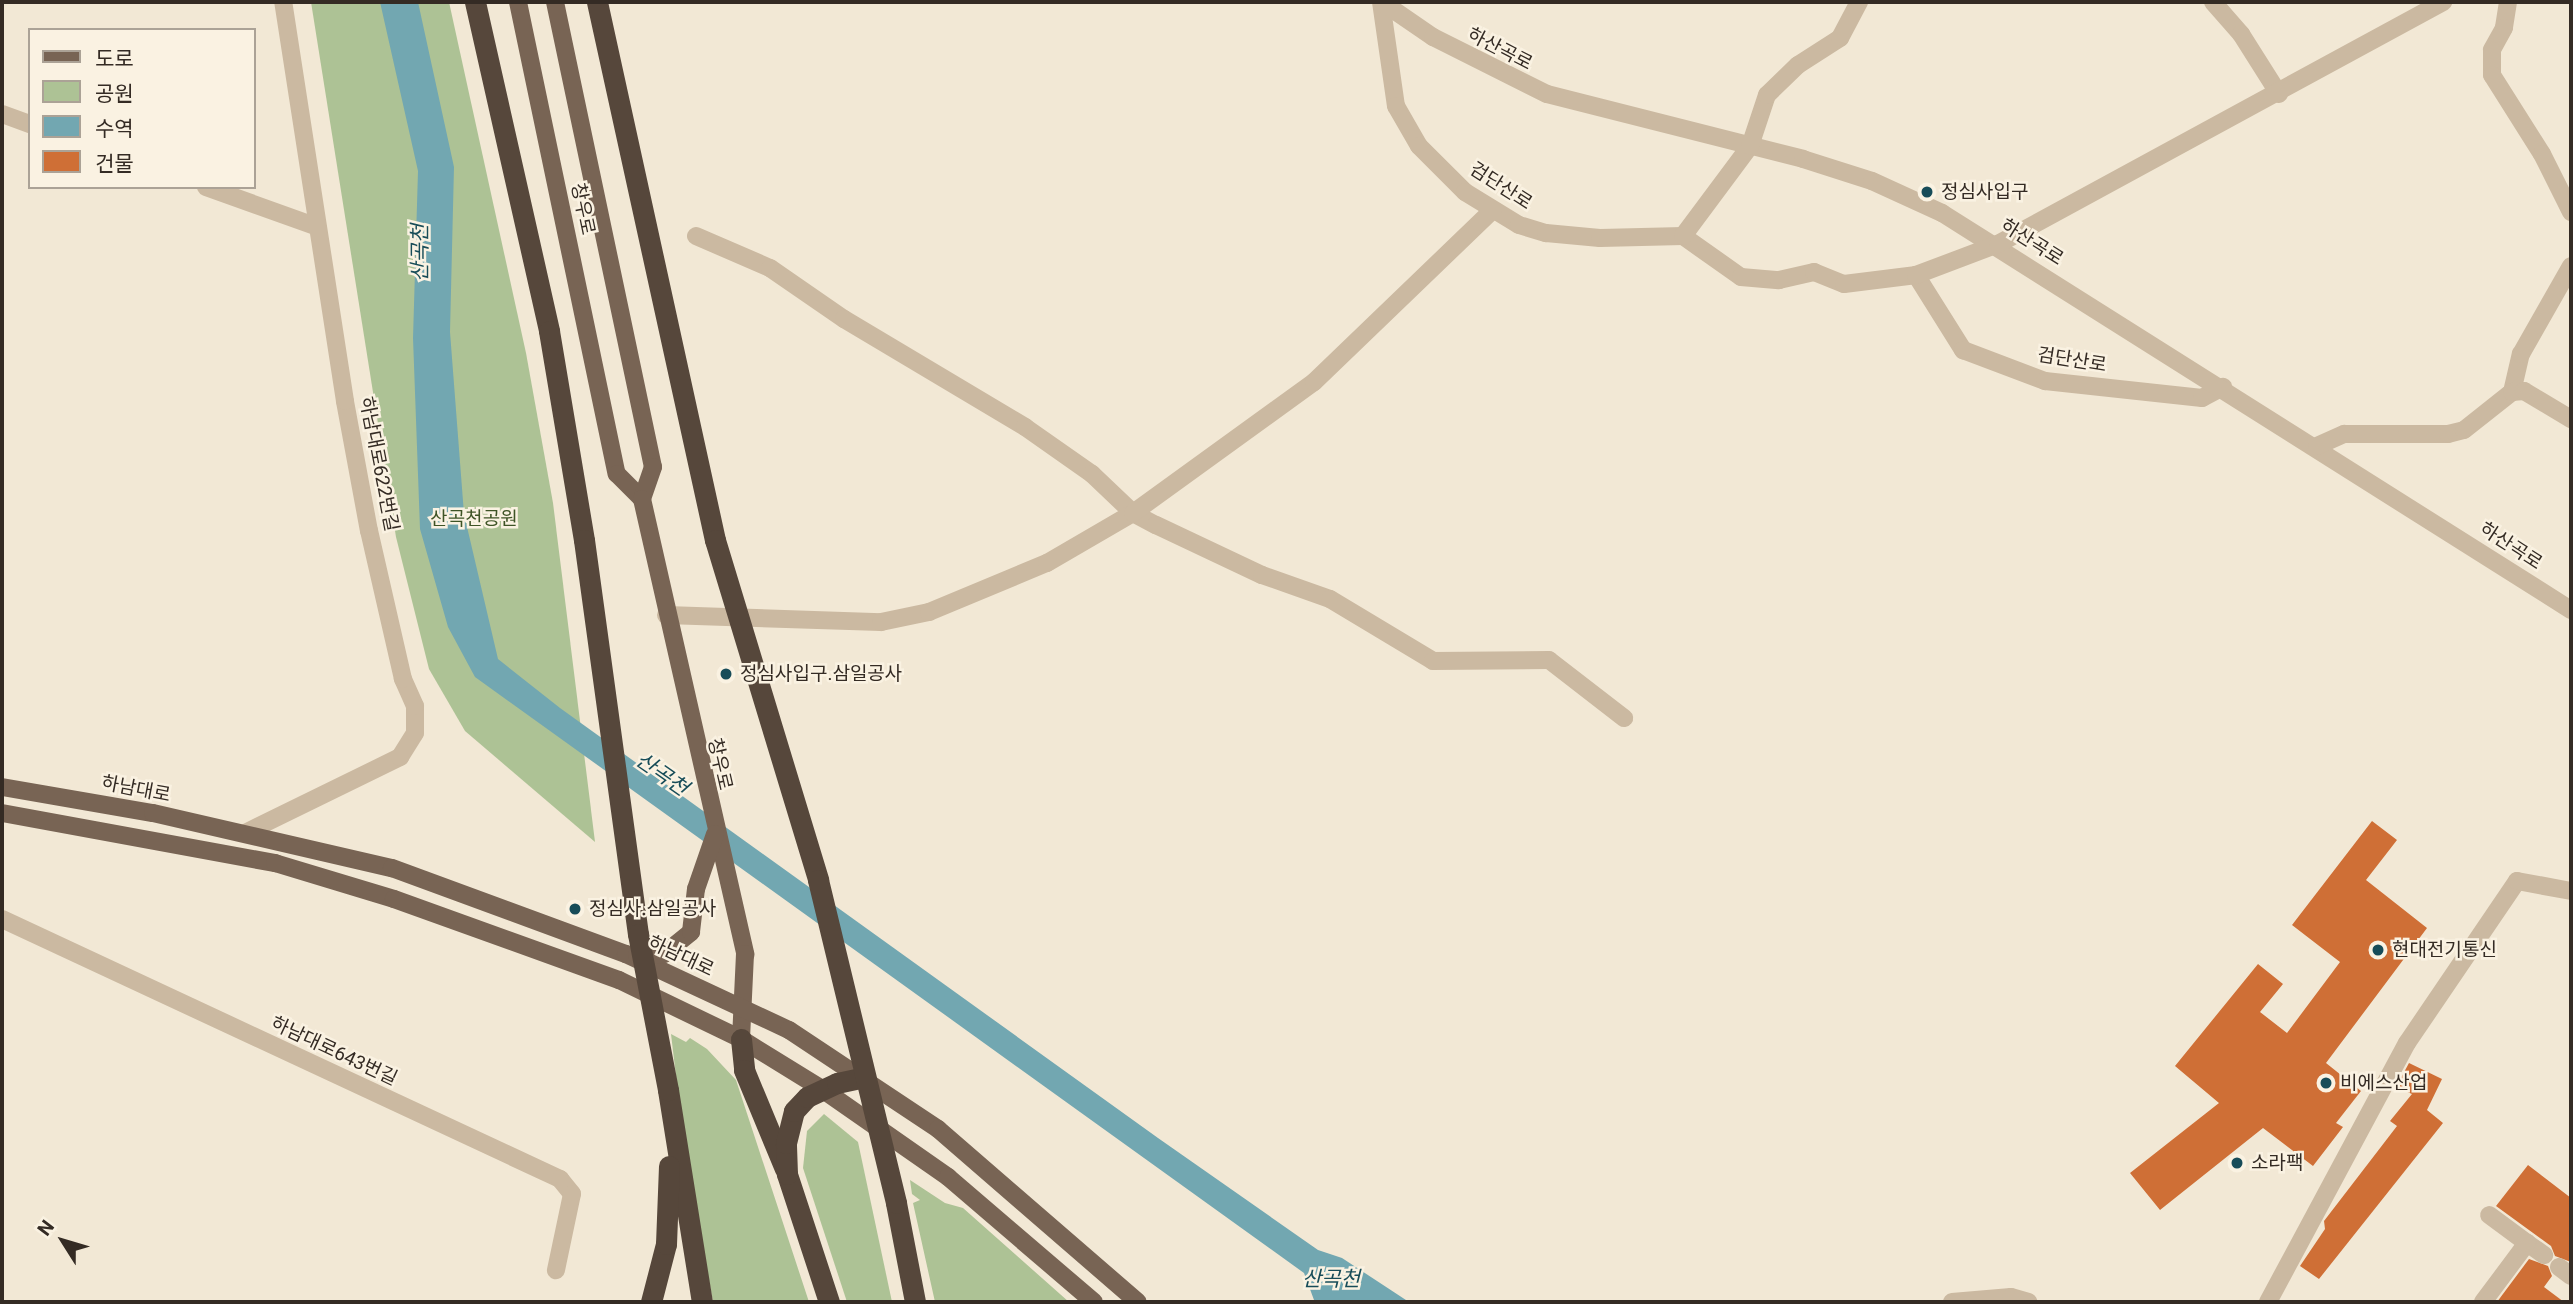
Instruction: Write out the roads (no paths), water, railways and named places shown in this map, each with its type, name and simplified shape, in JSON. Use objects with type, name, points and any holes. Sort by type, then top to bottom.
[{"type":"highway","points":[[475,2],[549,331],[583,540],[638,934],[668,1090],[702,1302]]},
{"type":"highway","points":[[597,2],[715,540],[818,880],[896,1203],[914,1302]]},
{"type":"highway","points":[[741,1040],[744,1070],[769,1140],[787,1174],[830,1302]]},
{"type":"highway","points":[[787,1174],[786,1143],[794,1111],[822,1089],[861,1078]]},
{"type":"highway","points":[[651,1302],[666,1244],[668,1090]]},
{"type":"main road","name":"창우로","points":[[518,2],[617,474],[642,499]]},
{"type":"main road","name":"창우로","points":[[555,2],[653,467],[642,499],[686,708],[740,934],[744,1009],[741,1040]]},
{"type":"main road","name":"하남대로","points":[[2,788],[246,833],[391,868],[626,954],[789,1030],[861,1078],[987,1169],[1138,1302]]},
{"type":"main road","points":[[2,813],[275,863],[394,899],[619,980],[741,1040],[822,1089],[948,1177],[1094,1302]]},
{"type":"main road","points":[[626,954],[653,956],[672,951],[691,932],[696,889],[715,834]]},
{"type":"street","name":"하남대로622번길","points":[[246,833],[400,757],[415,733],[415,706],[403,679],[369,531],[315,226],[283,2]]},
{"type":"street","name":"하산곡로","points":[[1381,2],[1433,37],[1500,75],[1547,94],[1750,146],[1872,181],[1998,244],[2571,610]]},
{"type":"street","name":"검단산로","points":[[1381,2],[1396,106],[1419,146],[1465,192],[1493,210],[1546,233],[1600,238],[1683,236]]},
{"type":"street","points":[[1859,2],[1840,37],[1798,65],[1766,96],[1750,146],[1683,236],[1741,277],[1779,280],[1814,272],[1844,284],[1916,275],[1998,244],[2443,2]]},
{"type":"street","points":[[2213,2],[2241,33],[2278,94]]},
{"type":"street","points":[[2508,2],[2504,27],[2492,50],[2492,75],[2542,153],[2571,212]]},
{"type":"street","points":[[2,114],[28,123]]},
{"type":"street","points":[[212,189],[315,226]]},
{"type":"street","points":[[666,615],[844,623],[881,622],[929,612],[1047,564],[1133,513],[1314,382],[1493,210]]},
{"type":"street","points":[[696,236],[770,268],[844,319],[1025,427],[1092,474],[1133,513],[1251,570],[1330,599],[1433,661],[1549,660],[1624,718]]},
{"type":"street","points":[[2512,392],[2521,354],[2571,267]]},
{"type":"street","name":"검단산로","points":[[1916,275],[1963,350],[2045,381],[2202,398],[2223,387]]},
{"type":"street","points":[[2317,446],[2344,434],[2448,434],[2464,430],[2512,392],[2524,391],[2571,419]]},
{"type":"street","points":[[2268,1302],[2407,1043],[2517,881],[2571,891]]},
{"type":"street","name":"하남대로643번길","points":[[2,919],[560,1179],[572,1194],[556,1270]]},
{"type":"street","points":[[2489,1215],[2544,1255]]},
{"type":"street","points":[[2483,1302],[2527,1243]]},
{"type":"street","points":[[1952,1302],[2011,1297],[2028,1302]]},
{"type":"water","name":"산곡천","points":[[380,2],[418,2],[454,167],[450,332],[464,514],[498,659],[560,708],[1158,1138],[1318,1250],[1342,1258],[1409,1302],[1314,1300],[1304,1273],[475,677],[448,627],[420,529],[413,338],[418,171]]},
{"type":"place","name":"정심사입구","points":[[1927,192]]},
{"type":"place","name":"정심사입구.삼일공사","points":[[726,674]]},
{"type":"place","name":"정심사.삼일공사","points":[[575,909]]},
{"type":"place","name":"현대전기통신","points":[[2378,950]]},
{"type":"place","name":"비에스산업","points":[[2326,1083]]},
{"type":"place","name":"소라팩","points":[[2237,1163]]},
{"type":"park label","name":"산곡천공원","points":[[474,519]]}]
